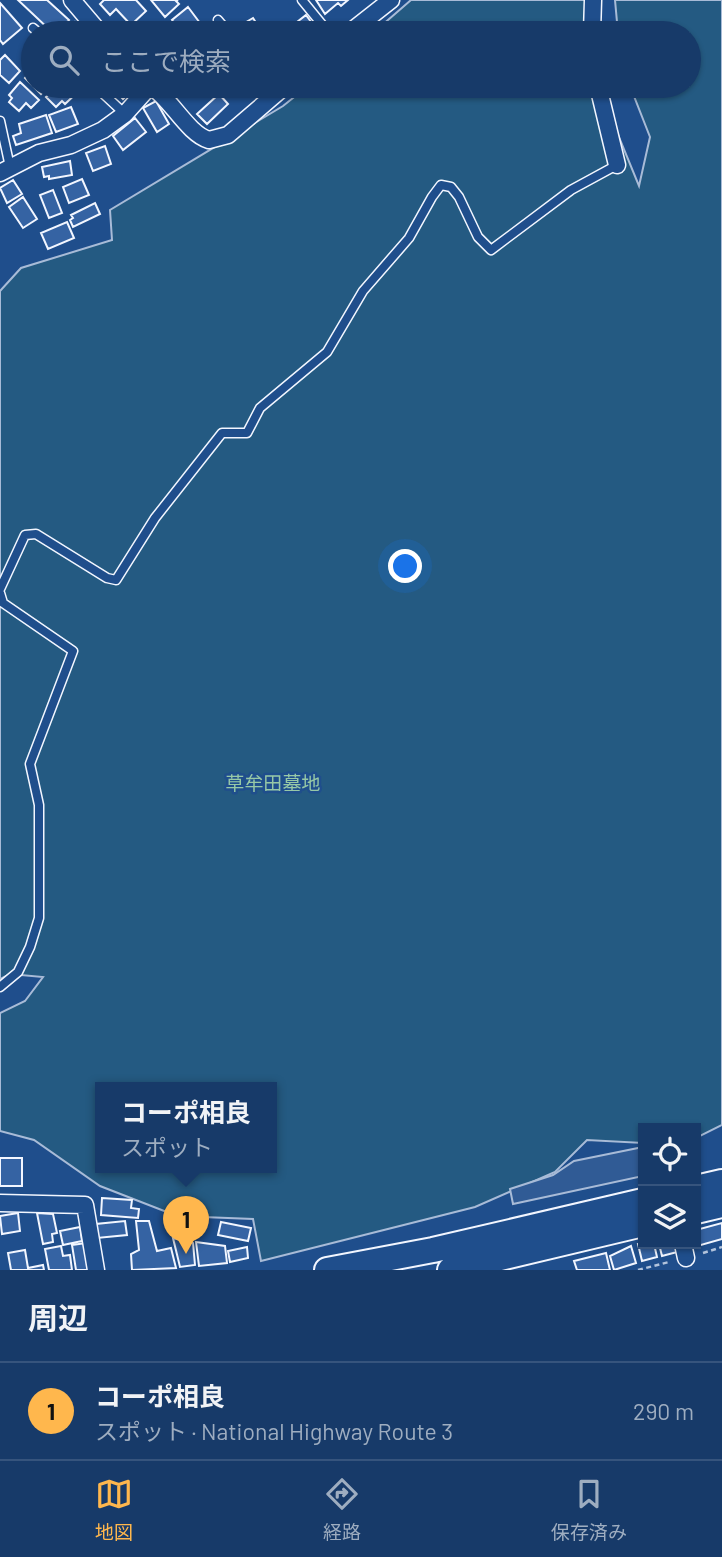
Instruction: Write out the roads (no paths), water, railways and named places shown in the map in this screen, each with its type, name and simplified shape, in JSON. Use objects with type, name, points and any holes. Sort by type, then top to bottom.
[{"type":"highway","points":[[701,1187],[722,1182]]},
{"type":"highway","points":[[327,1270],[433,1250],[638,1202]]},
{"type":"highway","points":[[701,1210],[722,1205]]},
{"type":"highway","points":[[450,1270],[638,1225]]},
{"type":"street","points":[[72,0],[90,21]]},
{"type":"street","points":[[364,21],[391,0]]},
{"type":"street","points":[[592,21],[593,0]]},
{"type":"street","points":[[5,170],[39,153],[71,145],[103,130],[125,114],[139,98]]},
{"type":"street","points":[[166,98],[196,133],[209,140],[228,135],[267,98]]},
{"type":"street","points":[[600,98],[617,164]]},
{"type":"street","points":[[0,1203],[85,1205],[96,1270]]},
{"type":"lane","points":[[302,0],[319,21]]},
{"type":"lane","points":[[108,98],[125,114]]},
{"type":"lane","points":[[0,121],[5,170]]},
{"type":"lane","points":[[0,987],[18,972],[30,947],[39,918],[39,805],[30,764],[74,650],[3,603],[0,591],[25,535],[36,534],[107,578],[116,580],[155,518],[222,433],[247,433],[260,408],[327,352],[363,291],[409,238],[441,185],[451,187],[459,197],[478,237],[491,250],[572,190],[617,164]]},
{"type":"place","name":"コーポ相良","points":[[186,1254]]},
{"type":"park label","name":"草牟田墓地","points":[[273,783]]}]
